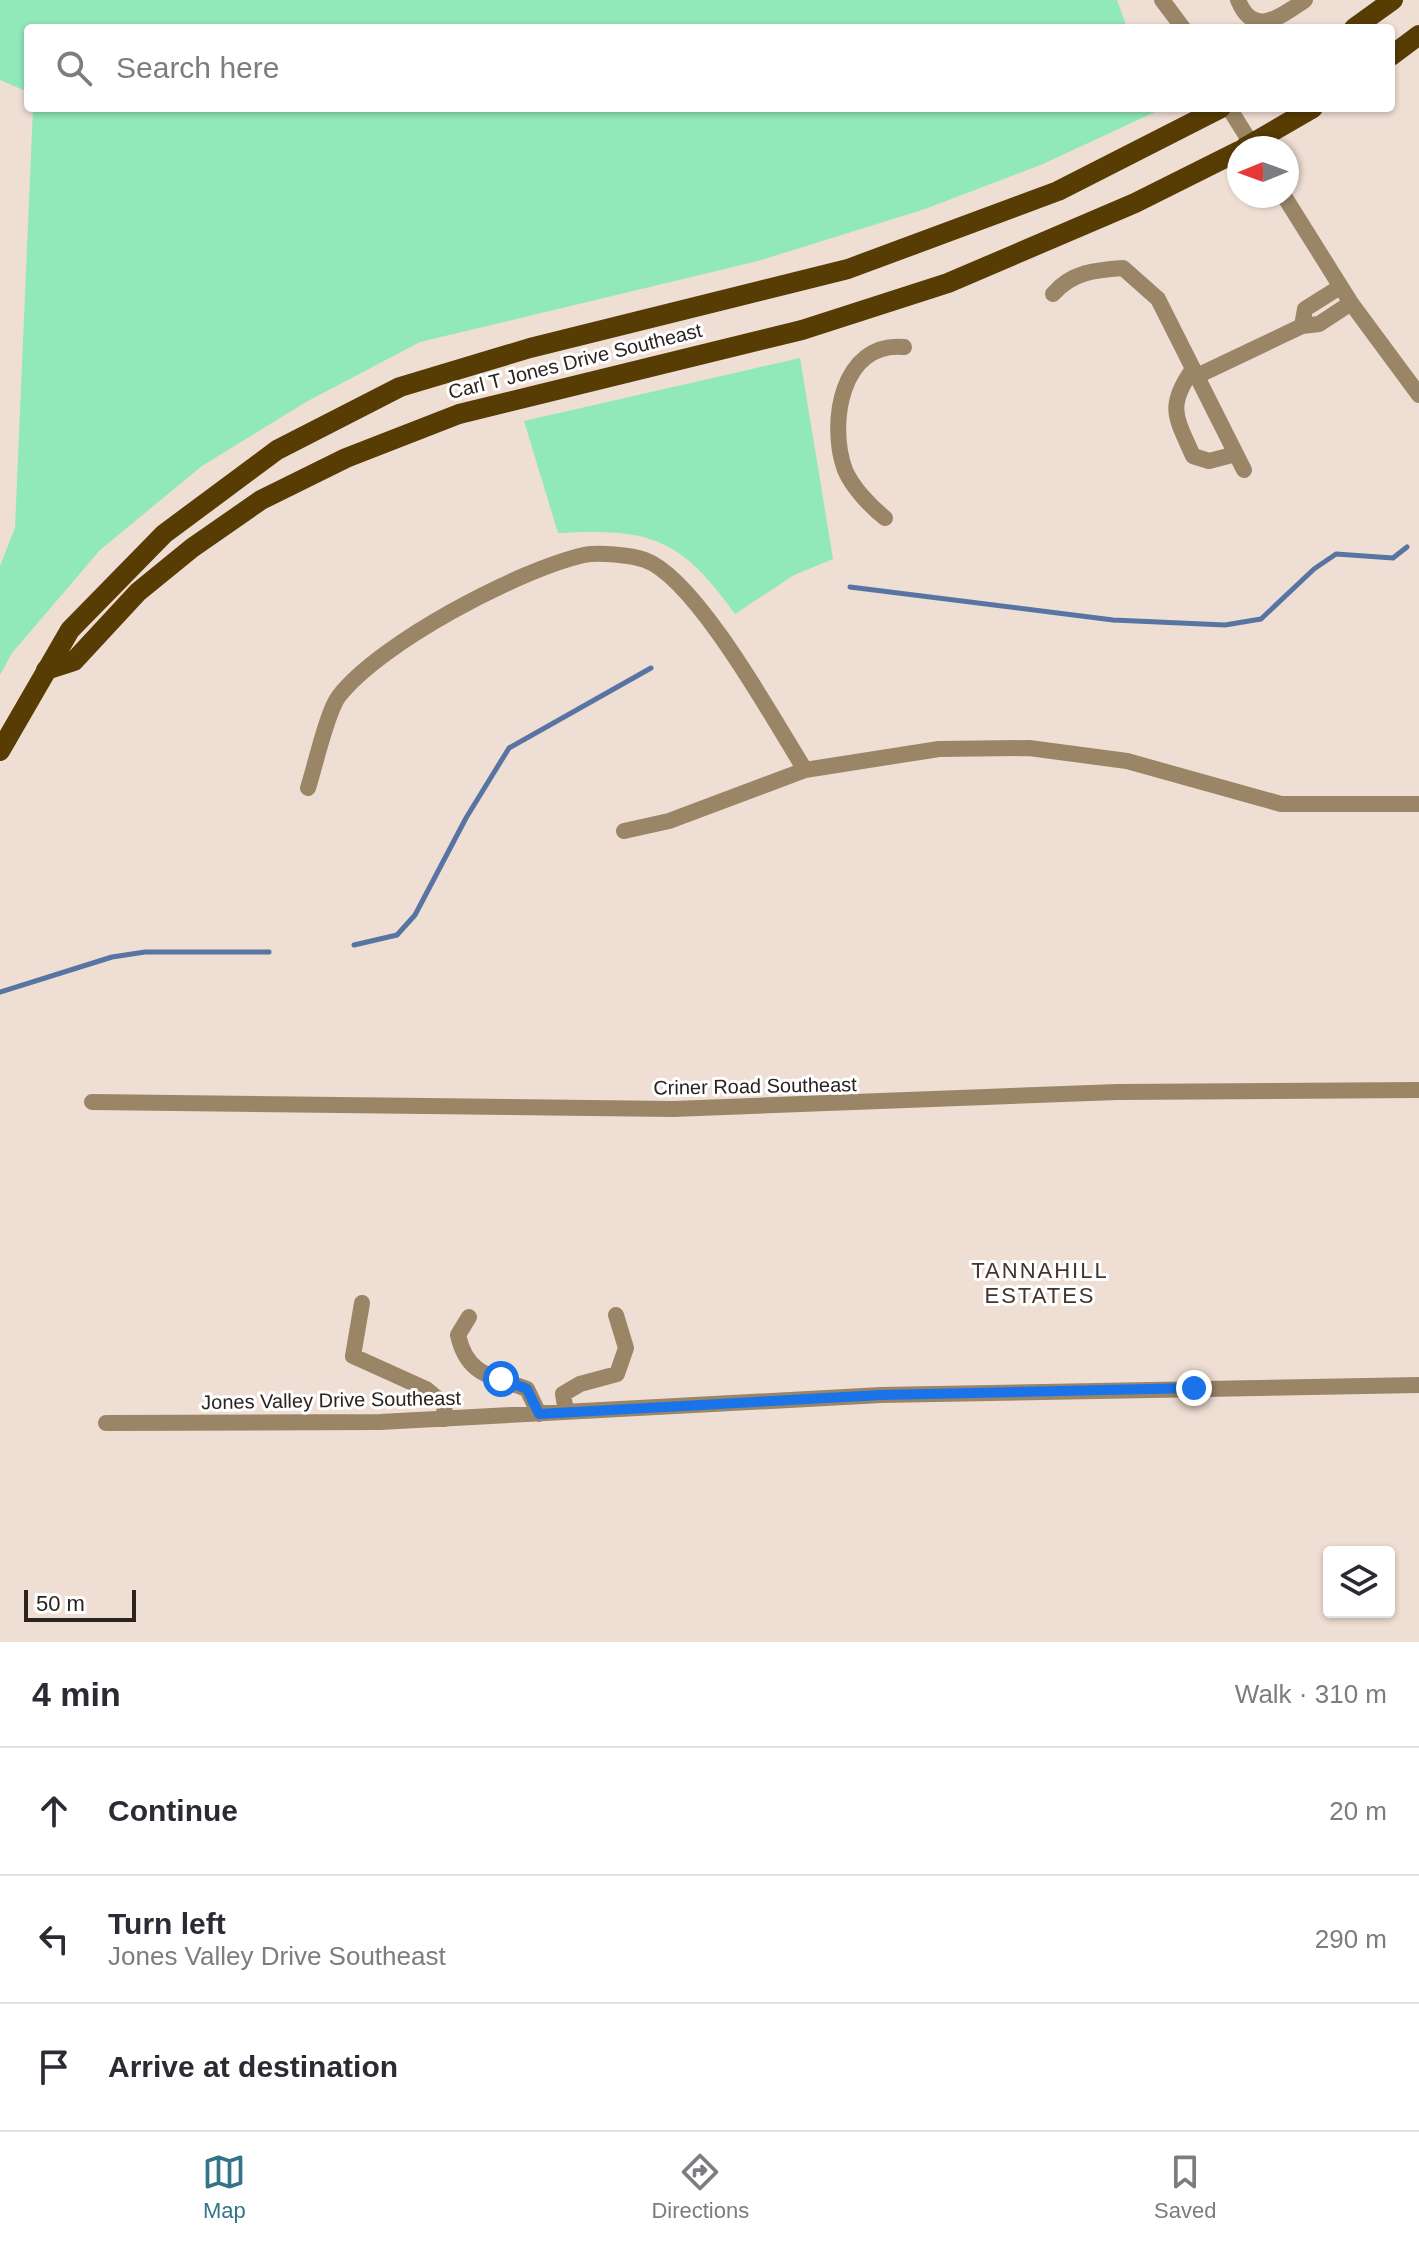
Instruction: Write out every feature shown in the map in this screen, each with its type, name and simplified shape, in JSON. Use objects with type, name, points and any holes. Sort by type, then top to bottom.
[{"type":"main road","points":[[1360,24],[1393,0]]},
{"type":"main road","points":[[1395,53],[1419,35]]},
{"type":"main road","name":"Carl T Jones Drive Southeast","points":[[46,670],[70,630],[164,534],[277,450],[400,387],[530,348],[848,269],[1058,191],[1213,112]]},
{"type":"main road","name":"Carl T Jones Drive Southeast","points":[[1267,136],[1306,112]]},
{"type":"main road","name":"Carl T Jones Drive Southeast","points":[[46,670],[74,661],[138,592],[192,548],[261,500],[346,458],[459,414],[802,330],[948,283],[1135,203],[1227,158]]},
{"type":"main road","points":[[0,751],[46,670]]},
{"type":"street","points":[[1162,0],[1180,24]]},
{"type":"street","points":[[1238,0],[1243,12],[1257,22],[1274,21],[1287,6],[1305,0]]},
{"type":"street","points":[[1231,112],[1242,136]]},
{"type":"street","points":[[1291,208],[1340,287],[1419,395]]},
{"type":"street","points":[[1053,294],[1066,280],[1094,270],[1123,268],[1158,299],[1244,470]]},
{"type":"street","points":[[1302,326],[1305,309],[1340,287]]},
{"type":"street","points":[[1236,454],[1227,459],[1209,461],[1193,456],[1175,413],[1174,401],[1195,373],[1302,326],[1319,324],[1351,303]]},
{"type":"street","points":[[885,518],[845,472],[837,423],[847,380],[862,360],[888,346],[904,347]]},
{"type":"street","points":[[308,788],[337,698],[368,666],[412,635],[493,590],[586,555],[645,560],[691,595],[805,770]]},
{"type":"street","points":[[624,831],[669,821],[805,770],[939,749],[1029,748],[1127,761],[1281,804],[1419,804]]},
{"type":"street","name":"Criner Road Southeast","points":[[92,1102],[673,1109],[1117,1092],[1419,1090]]},
{"type":"street","points":[[362,1303],[353,1356],[426,1389],[444,1404],[445,1419]]},
{"type":"street","points":[[566,1412],[563,1394],[580,1384],[617,1374],[626,1348],[616,1315]]},
{"type":"street","points":[[469,1317],[458,1335],[463,1357],[475,1369],[527,1389],[539,1414]]},
{"type":"street","name":"Jones Valley Drive Southeast","points":[[106,1423],[380,1422],[881,1395],[1419,1385]]},
{"type":"green space","points":[[0,0],[1117,0],[1126,24],[24,24],[24,90],[0,80]]},
{"type":"green space","points":[[33,112],[1155,112],[1043,164],[925,209],[758,261],[420,342],[306,402],[202,466],[100,550],[12,653],[0,675],[0,566],[15,528]]},
{"type":"green space","points":[[800,358],[833,559],[794,575],[735,614],[698,569],[661,543],[617,533],[558,533],[524,421]]},
{"type":"waterway","points":[[850,587],[1113,620],[1225,625],[1261,619],[1314,569],[1336,554],[1393,558],[1407,547]]},
{"type":"waterway","points":[[354,945],[397,935],[415,915],[466,818],[509,748],[651,668]]},
{"type":"waterway","points":[[0,992],[112,957],[145,952],[269,952]]},
{"type":"district","name":"TANNAHILL ESTATES","points":[[1040,1282]]},
{"type":"route","points":[[501,1379],[527,1389],[539,1414],[881,1395],[1194,1388]]}]
